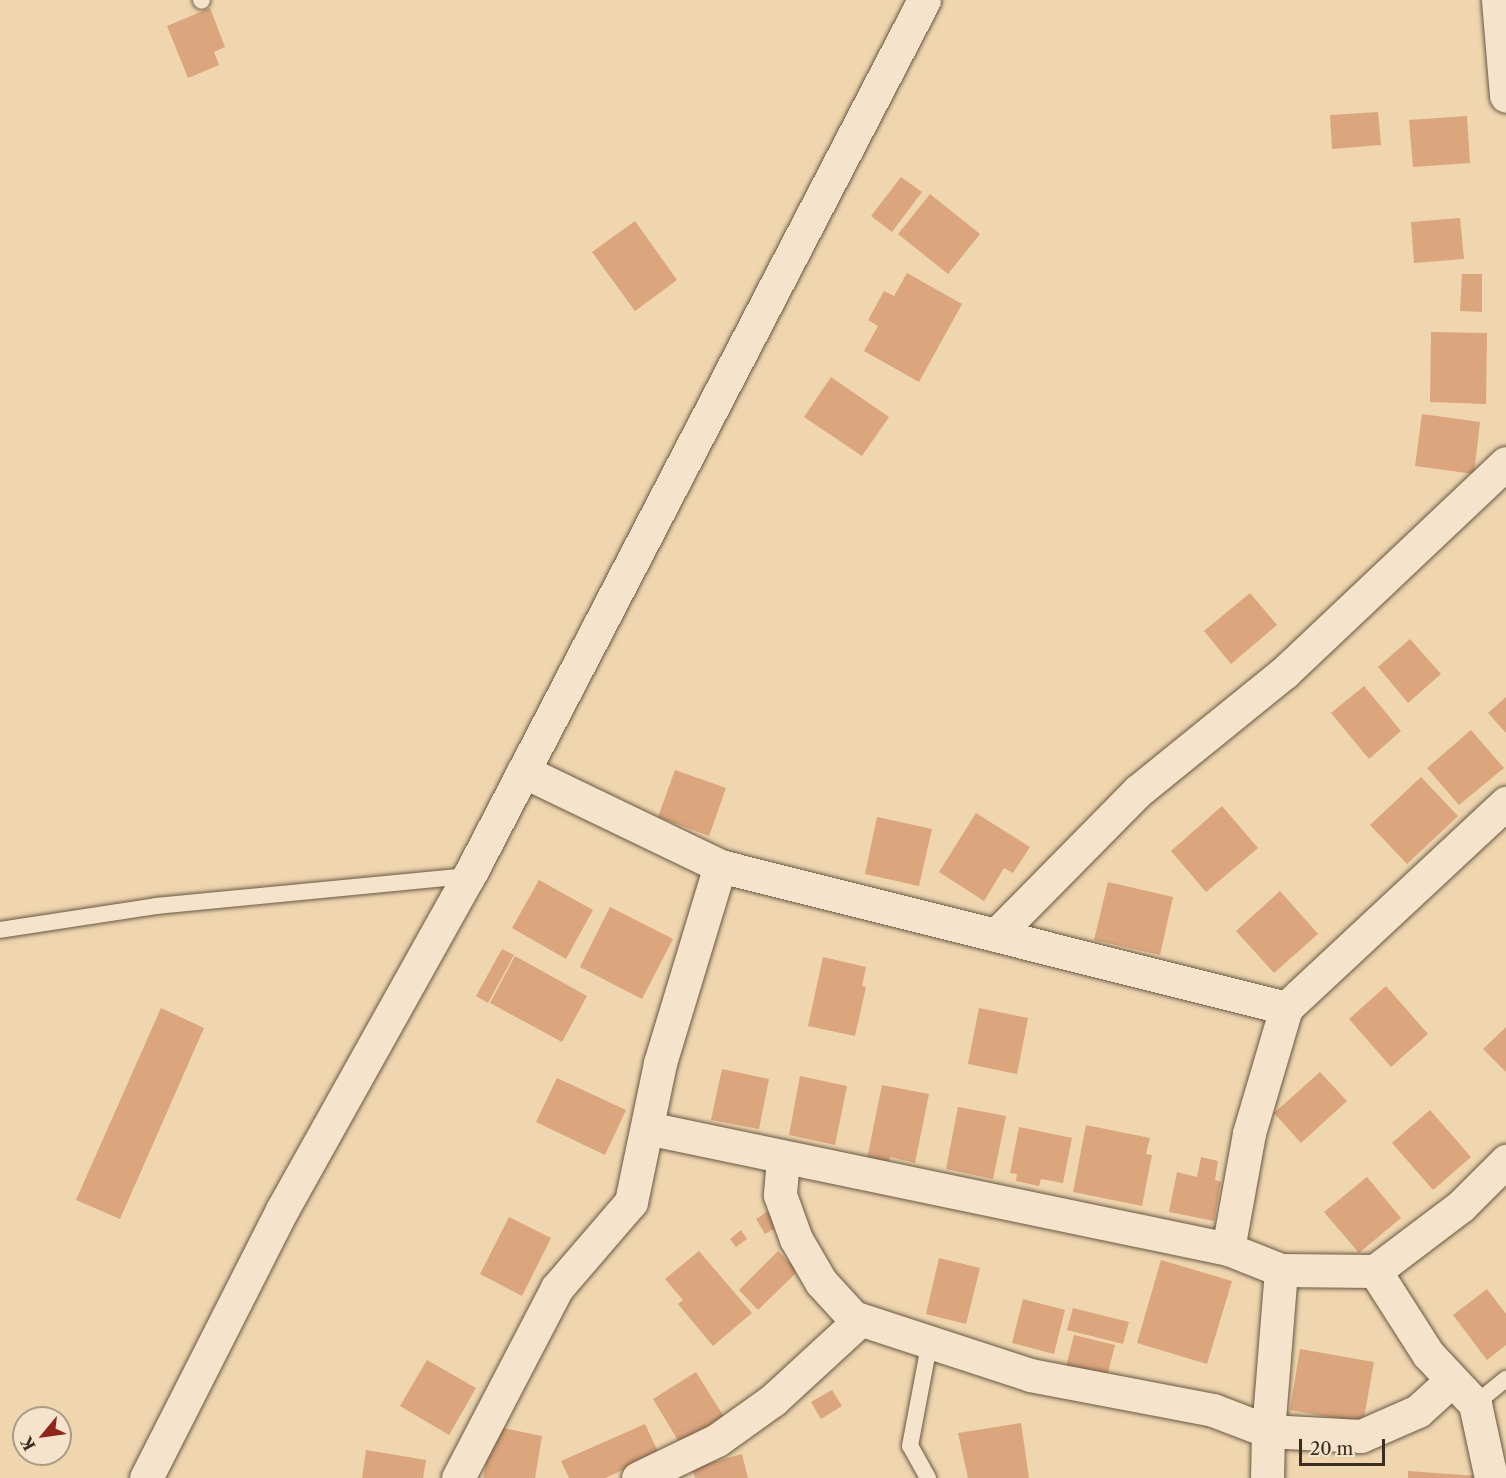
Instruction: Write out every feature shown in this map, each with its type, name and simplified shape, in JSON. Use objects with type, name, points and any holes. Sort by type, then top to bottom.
[{"type":"street","points":[[146,1478],[282,1210],[469,876],[924,0]]},
{"type":"street","points":[[1498,0],[1506,96]]},
{"type":"street","points":[[996,936],[1138,791],[1285,672],[1506,463]]},
{"type":"street","points":[[523,771],[720,866],[1286,1008]]},
{"type":"street","points":[[1228,1249],[1249,1133],[1286,1008],[1506,802]]},
{"type":"street","points":[[458,1478],[557,1288],[631,1202],[660,1063],[720,866]]},
{"type":"street","points":[[647,1128],[783,1159],[1228,1249],[1281,1270],[1375,1270],[1461,1206],[1506,1161]]},
{"type":"street","points":[[783,1159],[780,1195],[796,1239],[821,1282],[853,1317],[929,1345],[1030,1375],[1213,1410],[1268,1431],[1361,1436],[1418,1411],[1452,1380]]},
{"type":"street","points":[[1267,1478],[1268,1431],[1281,1270]]},
{"type":"street","points":[[1375,1270],[1428,1354],[1475,1404],[1491,1478]]},
{"type":"street","points":[[638,1478],[717,1440],[773,1400],[860,1320]]},
{"type":"lane","points":[[0,930],[156,906],[469,876]]},
{"type":"lane","points":[[928,1478],[910,1446],[929,1345]]},
{"type":"lane","points":[[1475,1404],[1506,1379]]},
{"type":"building","points":[[210,8],[225,47],[214,52],[219,65],[188,78],[167,26]]},
{"type":"building","points":[[1378,112],[1381,145],[1332,149],[1330,115]]},
{"type":"building","points":[[1467,116],[1470,163],[1413,167],[1409,120]]},
{"type":"building","points":[[901,177],[922,192],[892,232],[871,216]]},
{"type":"building","points":[[930,194],[980,234],[948,274],[898,234]]},
{"type":"building","points":[[1460,218],[1464,259],[1414,263],[1411,222]]},
{"type":"building","points":[[635,221],[677,280],[635,311],[592,252]]},
{"type":"building","points":[[907,273],[962,304],[919,382],[864,351],[878,326],[868,320],[884,291],[894,296]]},
{"type":"building","points":[[1462,274],[1482,274],[1482,312],[1460,311]]},
{"type":"building","points":[[1431,332],[1487,333],[1486,404],[1430,402]]},
{"type":"building","points":[[831,377],[889,417],[862,456],[804,417]]},
{"type":"building","points":[[1422,414],[1480,422],[1474,474],[1415,466]]},
{"type":"building","points":[[1250,593],[1277,625],[1231,664],[1204,631]]},
{"type":"building","points":[[1410,639],[1441,674],[1408,703],[1378,667]]},
{"type":"building","points":[[1364,686],[1401,731],[1369,759],[1331,713]]},
{"type":"building","points":[[1506,697],[1506,733],[1488,713]]},
{"type":"building","points":[[1471,730],[1504,768],[1459,805],[1427,768]]},
{"type":"building","points":[[675,770],[726,788],[709,836],[658,817]]},
{"type":"building","points":[[1421,777],[1458,816],[1407,864],[1370,825]]},
{"type":"building","points":[[1222,806],[1258,848],[1206,892],[1171,851]]},
{"type":"building","points":[[976,813],[1030,847],[1013,873],[1004,868],[984,901],[939,872]]},
{"type":"building","points":[[877,817],[932,829],[919,886],[865,874]]},
{"type":"building","points":[[539,880],[593,910],[566,959],[512,928]]},
{"type":"building","points":[[1108,882],[1173,897],[1160,955],[1094,940]]},
{"type":"building","points":[[1280,891],[1318,934],[1274,973],[1236,931]]},
{"type":"building","points":[[610,907],[673,939],[642,999],[580,967]]},
{"type":"building","points":[[502,949],[514,955],[488,1003],[476,996]]},
{"type":"building","points":[[515,956],[587,996],[562,1042],[490,1003]]},
{"type":"building","points":[[823,957],[866,967],[862,986],[866,987],[855,1036],[808,1026]]},
{"type":"building","points":[[1386,986],[1428,1034],[1391,1067],[1349,1019]]},
{"type":"building","points":[[161,1008],[204,1028],[120,1219],[76,1200]]},
{"type":"building","points":[[979,1008],[1028,1018],[1017,1074],[968,1064]]},
{"type":"building","points":[[1506,1027],[1506,1072],[1483,1049]]},
{"type":"building","points":[[722,1069],[769,1079],[759,1129],[711,1120]]},
{"type":"building","points":[[1320,1072],[1347,1101],[1301,1143],[1274,1113]]},
{"type":"building","points":[[800,1076],[847,1086],[835,1145],[789,1135]]},
{"type":"building","points":[[557,1078],[626,1110],[605,1155],[536,1122]]},
{"type":"building","points":[[882,1085],[929,1094],[915,1163],[890,1157],[889,1163],[867,1159]]},
{"type":"building","points":[[958,1107],[1006,1116],[993,1179],[946,1169]]},
{"type":"building","points":[[1430,1110],[1471,1157],[1433,1190],[1392,1143]]},
{"type":"building","points":[[1086,1125],[1150,1138],[1146,1154],[1152,1155],[1142,1206],[1073,1192]]},
{"type":"building","points":[[1019,1127],[1072,1138],[1063,1183],[1041,1179],[1039,1186],[1016,1181],[1017,1174],[1010,1173]]},
{"type":"building","points":[[1201,1157],[1218,1161],[1215,1180],[1221,1182],[1214,1221],[1169,1212],[1177,1172],[1197,1177]]},
{"type":"building","points":[[1367,1177],[1401,1218],[1359,1253],[1324,1212]]},
{"type":"building","points":[[768,1211],[777,1227],[765,1234],[756,1219]]},
{"type":"building","points":[[509,1217],[551,1238],[522,1296],[480,1274]]},
{"type":"building","points":[[741,1230],[747,1239],[736,1247],[730,1239]]},
{"type":"building","points":[[699,1251],[752,1313],[713,1346],[678,1304],[683,1300],[665,1279]]},
{"type":"building","points":[[778,1251],[798,1271],[758,1310],[739,1290]]},
{"type":"building","points":[[939,1258],[980,1268],[966,1324],[926,1314]]},
{"type":"building","points":[[1161,1260],[1232,1281],[1207,1364],[1137,1343]]},
{"type":"building","points":[[1487,1289],[1506,1314],[1506,1345],[1487,1360],[1453,1315]]},
{"type":"building","points":[[1023,1299],[1065,1310],[1054,1354],[1012,1343]]},
{"type":"building","points":[[1073,1308],[1129,1322],[1123,1344],[1067,1330]]},
{"type":"building","points":[[1074,1335],[1115,1345],[1106,1381],[1065,1371]]},
{"type":"building","points":[[1300,1349],[1374,1362],[1363,1423],[1290,1410]]},
{"type":"building","points":[[427,1360],[476,1388],[449,1435],[400,1406]]},
{"type":"building","points":[[696,1372],[726,1420],[682,1447],[653,1399]]},
{"type":"building","points":[[832,1390],[842,1406],[821,1419],[811,1402]]},
{"type":"building","points":[[1021,1423],[1029,1478],[968,1478],[958,1433]]},
{"type":"building","points":[[645,1424],[659,1454],[605,1478],[569,1478],[561,1461]]},
{"type":"building","points":[[493,1426],[542,1436],[535,1478],[483,1478]]},
{"type":"building","points":[[366,1450],[426,1460],[423,1478],[362,1478]]},
{"type":"building","points":[[742,1454],[748,1478],[695,1478],[692,1468]]},
{"type":"building","points":[[1408,1471],[1477,1476],[1477,1478],[1408,1478]]}]
